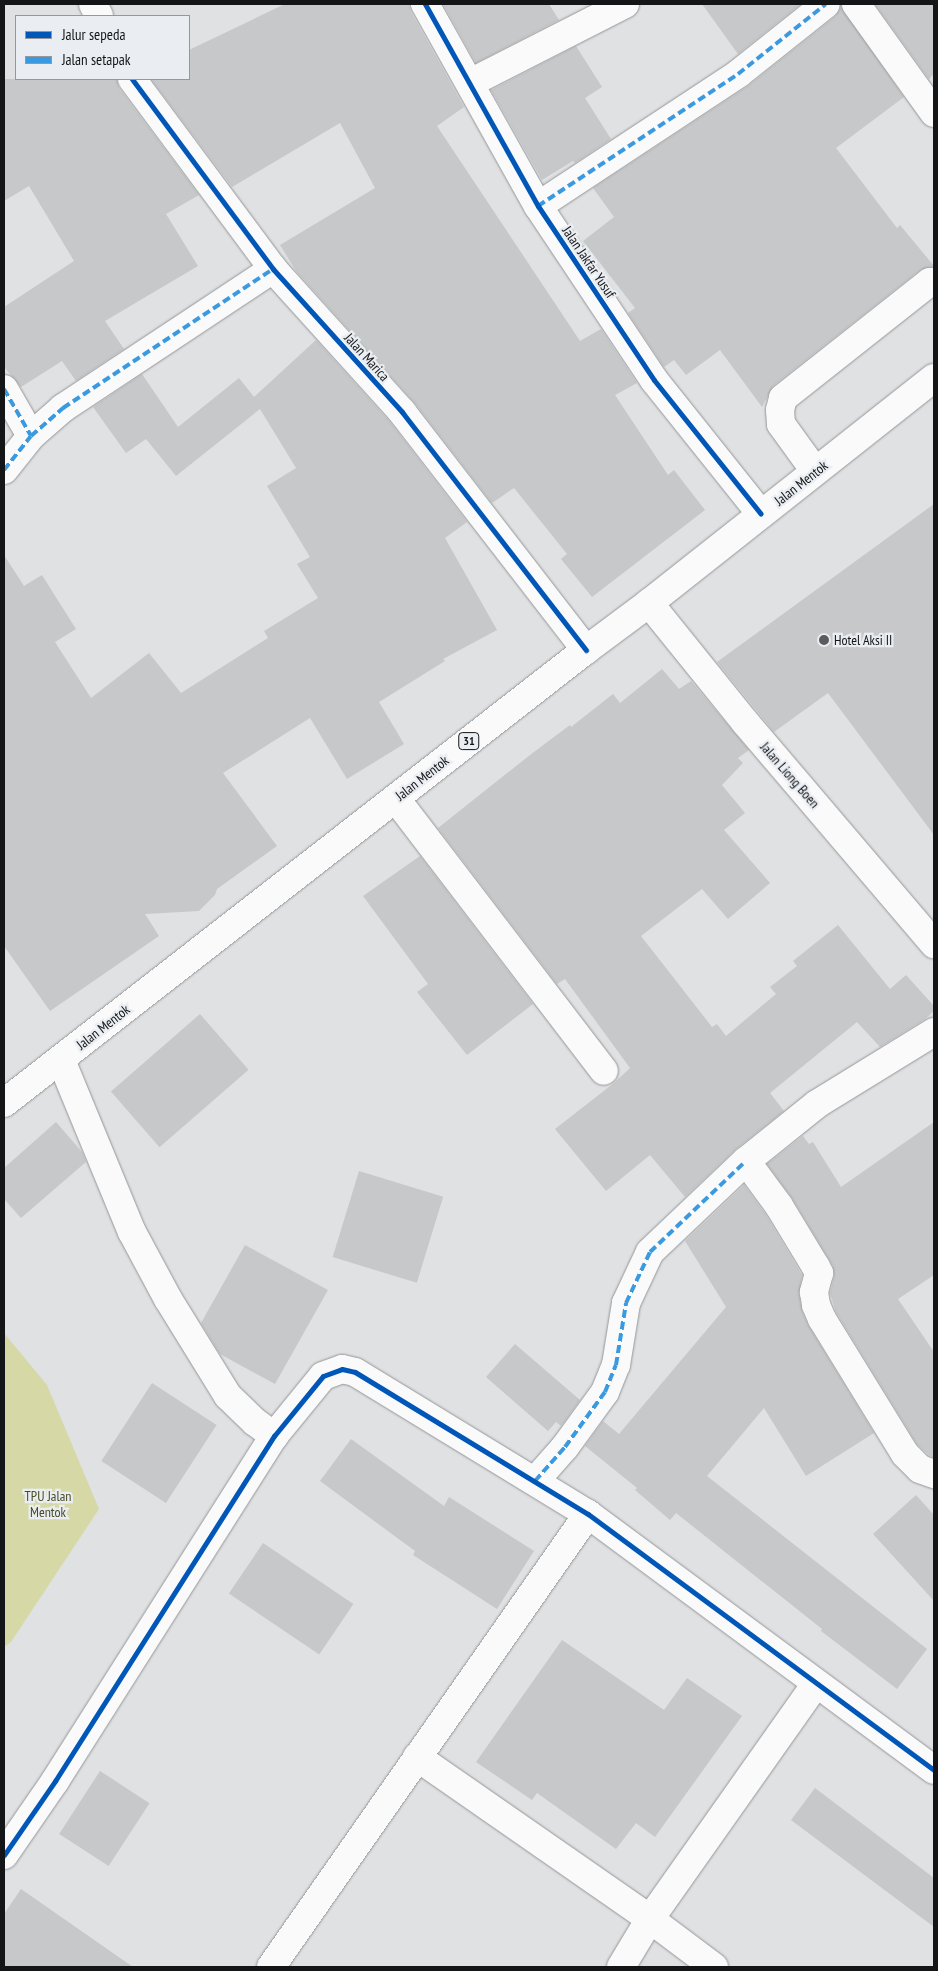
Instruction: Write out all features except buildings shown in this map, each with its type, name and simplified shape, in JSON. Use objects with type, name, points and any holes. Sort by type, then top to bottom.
[{"type":"main road","name":"Jalan Jakfar Yusuf","points":[[425,4],[538,206],[654,380],[761,514]]},
{"type":"main road","points":[[470,83],[625,4]]},
{"type":"main road","points":[[538,206],[738,74],[826,4]]},
{"type":"main road","points":[[856,4],[934,113]]},
{"type":"main road","name":"Jalan Marica","points":[[133,80],[273,269],[402,412],[586,650]]},
{"type":"main road","points":[[4,470],[31,436],[63,408],[273,269]]},
{"type":"main road","points":[[815,471],[781,424],[780,410],[783,398],[930,282],[934,282]]},
{"type":"main road","name":"Jalan Mentok","points":[[4,1103],[586,650],[649,604],[934,378]]},
{"type":"main road","points":[[4,389],[31,436]]},
{"type":"main road","name":"Jalan Liong Boen","points":[[649,604],[745,722],[934,944]]},
{"type":"main road","points":[[396,799],[604,1071]]},
{"type":"main road","points":[[535,1481],[565,1447],[605,1392],[616,1365],[626,1303],[650,1252],[746,1161],[817,1104],[934,1032]]},
{"type":"main road","points":[[61,1060],[132,1232],[168,1298],[228,1396],[255,1422],[274,1436]]},
{"type":"main road","points":[[746,1161],[779,1206],[816,1266],[819,1274],[814,1292],[816,1306],[822,1319],[905,1454],[920,1469],[934,1474]]},
{"type":"main road","points":[[4,1855],[55,1781],[274,1436],[323,1376],[342,1370],[355,1372],[588,1514],[934,1770]]},
{"type":"main road","points":[[271,1967],[588,1514]]},
{"type":"main road","points":[[621,1967],[650,1919],[816,1684]]},
{"type":"main road","points":[[417,1757],[650,1919],[714,1967]]},
{"type":"green space","name":"TPU Jalan Mentok","points":[[4,1333],[47,1385],[99,1509],[11,1642],[4,1647]]},
{"type":"marked path","points":[[538,206],[738,74],[826,4]]},
{"type":"marked path","points":[[4,470],[31,436],[63,408],[273,269]]},
{"type":"marked path","points":[[4,389],[31,436]]},
{"type":"marked path","points":[[535,1481],[565,1447],[605,1392],[616,1365],[626,1303],[650,1252],[746,1161]]},
{"type":"cycle path","points":[[425,4],[538,206],[654,380],[761,514]]},
{"type":"cycle path","points":[[133,80],[273,269],[402,412],[586,650]]},
{"type":"cycle path","points":[[4,1855],[55,1781],[274,1436],[323,1376],[342,1369],[355,1372],[588,1514],[934,1770]]},
{"type":"place","name":"Hotel Aksi II","points":[[824,640]]}]
